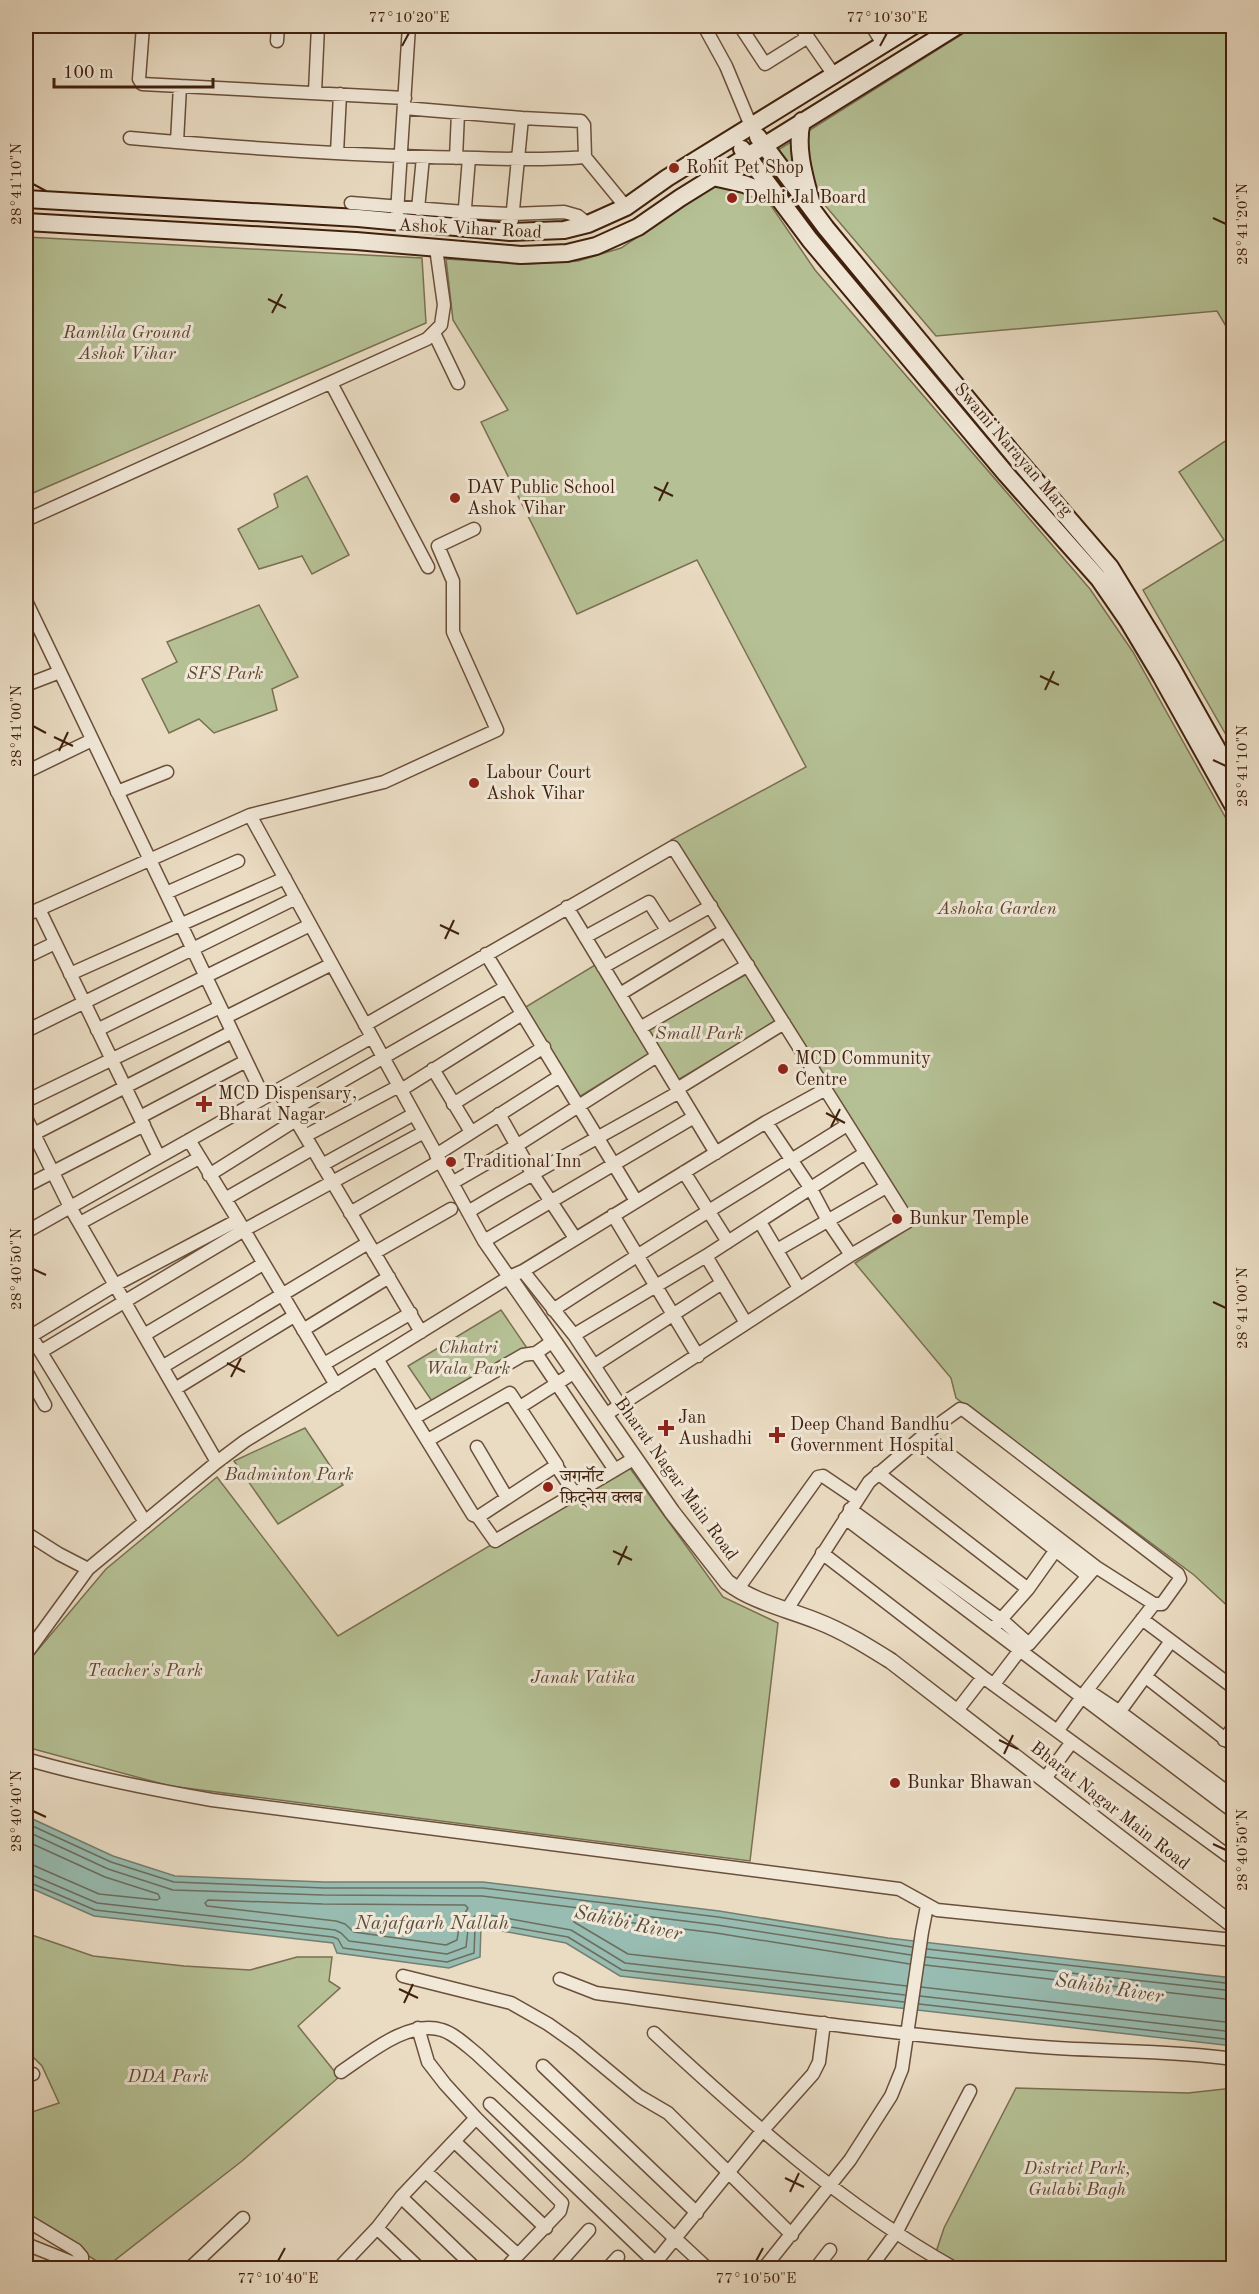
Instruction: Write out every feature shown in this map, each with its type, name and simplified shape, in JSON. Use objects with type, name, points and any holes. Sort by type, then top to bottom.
[{"type":"main road","name":"Ashok Vihar Road","points":[[26,222],[521,255],[567,253],[596,246],[638,227],[713,177],[957,26]]},
{"type":"main road","name":"Ashok Vihar Road","points":[[26,199],[397,214],[464,220],[510,232],[564,230],[588,225],[626,207],[733,137],[883,44],[904,28]]},
{"type":"main road","points":[[802,121],[800,141],[804,171],[815,213]]},
{"type":"main road","name":"Swami Narayan Marg","points":[[751,126],[815,213],[1018,460],[1110,567],[1171,668],[1233,778]]},
{"type":"main road","name":"Swami Narayan Marg","points":[[733,137],[810,240],[980,443],[1099,579],[1128,621],[1161,676],[1233,807]]},
{"type":"main road","points":[[713,177],[744,184],[778,197]]},
{"type":"street","points":[[143,26],[139,82],[142,84],[340,94],[458,113],[581,121],[584,125],[585,158],[626,207]]},
{"type":"street","points":[[277,41],[278,26]]},
{"type":"street","points":[[315,92],[318,26]]},
{"type":"street","points":[[397,214],[409,26]]},
{"type":"street","points":[[704,26],[726,66],[751,126]]},
{"type":"street","points":[[740,26],[765,64],[808,37]]},
{"type":"street","points":[[800,26],[834,75]]},
{"type":"street","points":[[872,26],[883,44]]},
{"type":"street","points":[[177,142],[180,86]]},
{"type":"street","points":[[337,153],[340,94]]},
{"type":"street","points":[[456,158],[458,113]]},
{"type":"street","points":[[510,232],[522,118]]},
{"type":"street","points":[[130,138],[423,157],[519,160],[585,158]]},
{"type":"street","points":[[418,209],[423,157]]},
{"type":"street","points":[[464,220],[469,158]]},
{"type":"street","points":[[351,203],[397,214],[418,209],[464,220],[512,214],[564,212],[578,216],[588,225]]},
{"type":"street","points":[[26,520],[427,339],[441,325],[444,305],[436,248]]},
{"type":"street","points":[[434,333],[458,383]]},
{"type":"street","points":[[331,382],[428,567]]},
{"type":"street","points":[[26,915],[250,815],[384,782],[496,730],[453,632],[453,580],[438,546],[474,530]]},
{"type":"street","points":[[26,601],[264,1098]]},
{"type":"street","points":[[26,637],[33,617]]},
{"type":"street","points":[[26,685],[60,672]]},
{"type":"street","points":[[26,772],[92,740]]},
{"type":"street","points":[[117,792],[167,772]]},
{"type":"street","points":[[250,815],[484,1241],[553,1310],[574,1335],[620,1405]]},
{"type":"street","points":[[365,1024],[672,847],[675,848],[908,1221],[850,1255],[698,1356],[605,1414]]},
{"type":"street","points":[[166,893],[238,861]]},
{"type":"street","points":[[70,974],[285,878]]},
{"type":"street","points":[[26,1031],[296,898]]},
{"type":"street","points":[[585,937],[649,902],[667,930]]},
{"type":"street","points":[[603,967],[711,906]]},
{"type":"street","points":[[567,907],[716,1152]]},
{"type":"street","points":[[39,909],[159,1157]]},
{"type":"street","points":[[97,1030],[310,925]]},
{"type":"street","points":[[620,994],[725,930]]},
{"type":"street","points":[[26,957],[55,943]]},
{"type":"street","points":[[486,954],[636,1201]]},
{"type":"street","points":[[26,1101],[111,1059],[332,964]]},
{"type":"street","points":[[640,1028],[748,965]]},
{"type":"street","points":[[209,1174],[293,1115],[383,1058],[506,987]]},
{"type":"street","points":[[305,1136],[400,1088],[522,1014]]},
{"type":"street","points":[[468,1212],[532,1173],[599,1138],[784,1023]]},
{"type":"street","points":[[29,1136],[232,1032]]},
{"type":"street","points":[[26,1232],[372,1037]]},
{"type":"street","points":[[453,1104],[544,1047]]},
{"type":"street","points":[[452,1183],[516,1146],[657,1056]]},
{"type":"street","points":[[26,1186],[246,1061]]},
{"type":"street","points":[[433,1069],[471,1132]]},
{"type":"street","points":[[350,1213],[438,1158],[471,1132],[561,1076]]},
{"type":"street","points":[[26,1654],[88,1569],[217,1462],[246,1441],[716,1152],[825,1089]]},
{"type":"street","points":[[278,1090],[421,1332]]},
{"type":"street","points":[[322,1165],[414,1114]]},
{"type":"street","points":[[499,1114],[532,1173],[575,1238]]},
{"type":"street","points":[[484,1241],[694,1117]]},
{"type":"street","points":[[26,1118],[29,1136],[52,1172],[217,1462]]},
{"type":"street","points":[[766,1122],[850,1255]]},
{"type":"street","points":[[553,1310],[637,1255],[709,1213],[847,1125]]},
{"type":"street","points":[[145,1522],[42,1351],[28,1332],[115,1285],[332,1182],[424,1132]]},
{"type":"street","points":[[189,1140],[336,1385]]},
{"type":"street","points":[[225,1199],[312,1149]]},
{"type":"street","points":[[574,1335],[706,1256],[865,1153]]},
{"type":"street","points":[[80,1223],[199,1158]]},
{"type":"street","points":[[684,1172],[728,1242]]},
{"type":"street","points":[[777,1250],[886,1187]]},
{"type":"street","points":[[162,1367],[281,1294],[452,1209]]},
{"type":"street","points":[[613,1215],[698,1356]]},
{"type":"street","points":[[760,1222],[799,1288]]},
{"type":"street","points":[[42,1351],[125,1303],[241,1225]]},
{"type":"street","points":[[706,1256],[746,1323]]},
{"type":"street","points":[[144,1335],[263,1264]]},
{"type":"street","name":"Bharat Nagar Main Road","points":[[516,1274],[553,1341],[678,1519],[727,1582],[737,1590],[852,1637],[891,1661],[1044,1780],[1232,1921]]},
{"type":"street","points":[[303,1330],[389,1277]]},
{"type":"street","points":[[595,1365],[722,1283]]},
{"type":"street","points":[[324,1364],[411,1314]]},
{"type":"street","points":[[175,1389],[294,1316]]},
{"type":"street","points":[[414,1418],[491,1372],[495,1373],[523,1355],[536,1353],[553,1341]]},
{"type":"street","points":[[536,1353],[615,1470]]},
{"type":"street","points":[[377,1359],[472,1515],[478,1517],[495,1541],[634,1458]]},
{"type":"street","points":[[26,1371],[45,1405]]},
{"type":"street","points":[[520,1407],[575,1372]]},
{"type":"street","points":[[495,1373],[507,1393],[520,1407],[575,1494]]},
{"type":"street","points":[[428,1440],[507,1393]]},
{"type":"street","points":[[786,1611],[851,1509],[878,1473],[921,1438],[957,1410],[964,1410],[1178,1575],[1180,1579],[1162,1604],[1154,1604],[1055,1551],[921,1438]]},
{"type":"street","points":[[921,1438],[1092,1571]]},
{"type":"street","points":[[477,1447],[507,1498]]},
{"type":"street","points":[[478,1517],[557,1467]]},
{"type":"street","points":[[878,1473],[1028,1589]]},
{"type":"street","points":[[737,1590],[818,1477],[823,1476],[851,1509],[1024,1647],[1084,1693],[1233,1797]]},
{"type":"street","points":[[26,1533],[88,1569]]},
{"type":"street","points":[[997,1624],[1028,1589],[1055,1551]]},
{"type":"street","points":[[822,1553],[983,1677],[1058,1730],[1071,1743],[1233,1860]]},
{"type":"street","points":[[994,1684],[1092,1571]]},
{"type":"street","points":[[1058,1730],[1154,1604]]},
{"type":"street","points":[[1142,1619],[1233,1688]]},
{"type":"street","points":[[1117,1716],[1170,1641]]},
{"type":"street","points":[[957,1712],[983,1677]]},
{"type":"street","points":[[1146,1677],[1229,1743],[1233,1726]]},
{"type":"street","points":[[1117,1716],[1233,1812]]},
{"type":"street","points":[[1044,1780],[1071,1743]]},
{"type":"street","points":[[26,1759],[82,1774],[212,1800],[899,1889],[937,1910],[1233,1940]]},
{"type":"street","points":[[764,2268],[850,2160],[891,2096],[902,2069],[921,1932],[927,1906]]},
{"type":"street","points":[[403,1976],[511,2003],[528,2011],[575,2043],[639,2096],[668,2113],[792,2235]]},
{"type":"street","points":[[560,1979],[596,1993],[907,2034],[1045,2047],[1193,2054],[1233,2059]]},
{"type":"street","points":[[490,2104],[656,2267],[675,2238],[762,2131],[813,2074],[819,2062],[824,2023]]},
{"type":"street","points":[[418,2028],[428,2062],[476,2118],[562,2202],[560,2211],[546,2228],[506,2268]]},
{"type":"street","points":[[341,2072],[388,2040],[418,2028],[444,2030],[457,2038],[707,2268]]},
{"type":"street","points":[[654,2033],[762,2131],[829,2184],[922,2251],[954,2268]]},
{"type":"street","points":[[543,2066],[697,2213]]},
{"type":"street","points":[[870,2268],[896,2233],[970,2091]]},
{"type":"street","points":[[339,2268],[377,2228],[401,2197],[476,2118]]},
{"type":"street","points":[[454,2142],[546,2228]]},
{"type":"street","points":[[426,2172],[518,2255]]},
{"type":"street","points":[[401,2197],[475,2268]]},
{"type":"street","points":[[190,2268],[243,2218]]},
{"type":"street","points":[[26,2220],[80,2254],[84,2260],[84,2268],[26,2244]]},
{"type":"street","points":[[377,2228],[420,2268]]},
{"type":"street","points":[[555,2268],[589,2230]]},
{"type":"street","points":[[816,2268],[830,2250]]},
{"type":"street","points":[[608,2268],[618,2257]]},
{"type":"green space","points":[[975,26],[1233,26],[1233,338],[1217,311],[936,336],[778,150]]},
{"type":"green space","name":"Ashoka Garden","points":[[744,166],[815,270],[1090,589],[1133,652],[1233,831],[1233,1611],[1194,1575],[956,1398],[951,1378],[855,1263],[917,1223],[671,840],[806,767],[697,560],[577,614],[481,422],[508,410],[453,320],[446,259],[525,264],[578,261],[621,248]]},
{"type":"green space","name":"Ramlila Ground Ashok Vihar","points":[[26,237],[422,258],[426,323],[26,496]]},
{"type":"green space","points":[[1233,436],[1233,747],[1143,590],[1224,540],[1179,472]]},
{"type":"green space","points":[[307,476],[349,555],[312,574],[302,556],[259,569],[238,529],[278,507],[274,494]]},
{"type":"green space","name":"SFS Park","points":[[259,605],[298,677],[272,689],[277,710],[214,733],[199,719],[169,733],[142,679],[177,662],[167,642]]},
{"type":"green space","points":[[595,965],[649,1054],[579,1097],[524,1008]]},
{"type":"green space","name":"Small Park","points":[[747,974],[777,1021],[678,1080],[647,1030]]},
{"type":"green space","name":"Chhatri Wala Park","points":[[501,1310],[529,1351],[436,1407],[408,1366]]},
{"type":"green space","name":"Badminton Park","points":[[305,1428],[343,1485],[278,1524],[234,1461]]},
{"type":"green space","name":"Janak Vatika","points":[[627,1464],[723,1597],[778,1623],[750,1861],[170,1786],[26,1747],[26,1664],[106,1569],[217,1477],[338,1636]]},
{"type":"green space","name":"DDA Park","points":[[26,1933],[93,1956],[184,1966],[250,1970],[297,1957],[332,1957],[329,1981],[340,1988],[298,2026],[339,2077],[242,2161],[106,2267],[26,2216],[26,2114],[59,2103],[42,2066],[26,2050]]},
{"type":"green space","name":"District Park, Gulabi Bagh","points":[[1016,2088],[1188,2093],[1233,2088],[1233,2268],[965,2268],[936,2252],[944,2228]]},
{"type":"water","name":"Najafgarh Nallah","points":[[26,1816],[113,1856],[175,1876],[324,1882],[483,1882],[719,1911],[888,1938],[1233,1978],[1233,2046],[620,1976],[566,1943],[481,1927],[480,1957],[449,1968],[337,1953],[333,1943],[94,1916],[26,1886]]},
{"type":"place","name":"Rohit Pet Shop","points":[[674,168]]},
{"type":"place","name":"Delhi Jal Board","points":[[732,198]]},
{"type":"place","name":"DAV Public School Ashok Vihar","points":[[455,498]]},
{"type":"place","name":"Labour Court Ashok Vihar","points":[[474,783]]},
{"type":"place","name":"MCD Community Centre","points":[[783,1069]]},
{"type":"place","name":"MCD Dispensary, Bharat Nagar","points":[[204,1104]]},
{"type":"place","name":"Traditional Inn","points":[[451,1162]]},
{"type":"place","name":"Bunkur Temple","points":[[897,1219]]},
{"type":"place","name":"Jan Aushadhi","points":[[666,1428]]},
{"type":"place","name":"Deep Chand Bandhu Government Hospital","points":[[777,1435]]},
{"type":"place","name":"जगर्नॉट फ़िट्नेस क्लब","points":[[548,1487]]},
{"type":"place","name":"Bunkar Bhawan","points":[[895,1783]]},
{"type":"park label","name":"Teacher's Park","points":[[145,1671]]},
{"type":"water label","name":"Sahibi River","points":[[628,1924]]},
{"type":"water label","name":"Sahibi River","points":[[1109,1989]]}]
